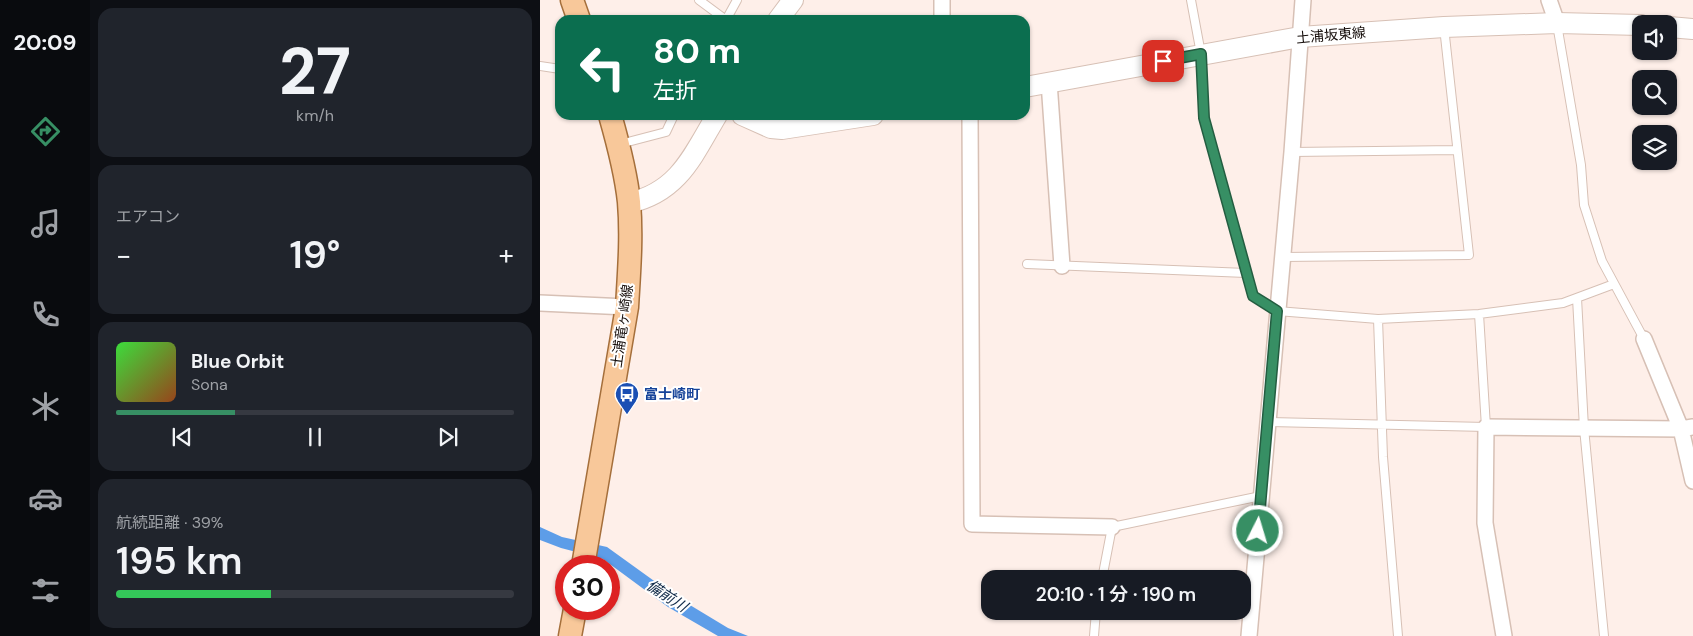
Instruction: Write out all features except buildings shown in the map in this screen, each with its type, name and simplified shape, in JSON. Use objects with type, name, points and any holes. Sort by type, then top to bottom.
[{"type":"main road","points":[[572,0],[577,15]]},
{"type":"main road","points":[[782,15],[793,0]]},
{"type":"main road","name":"土浦坂東線","points":[[1030,86],[1300,37],[1444,27],[1556,23],[1632,25]]},
{"type":"main road","points":[[1677,28],[1693,29]]},
{"type":"main road","name":"土浦竜ヶ崎線","points":[[585,555],[627,307],[629,203],[611,120]]},
{"type":"main road","points":[[629,203],[648,199],[673,182],[684,170],[714,120]]},
{"type":"main road","points":[[753,120],[770,128],[782,129],[841,120]]},
{"type":"main road","points":[[570,636],[573,620]]},
{"type":"street","points":[[942,0],[942,15]]},
{"type":"street","points":[[1249,636],[1292,152],[1303,0]]},
{"type":"street","points":[[1549,0],[1556,23]]},
{"type":"street","points":[[1049,82],[1062,266]]},
{"type":"street","points":[[970,120],[972,524],[1112,527]]},
{"type":"street","points":[[540,303],[627,307]]},
{"type":"street","points":[[1644,340],[1687,428],[1693,481]]},
{"type":"street","points":[[1504,636],[1485,523],[1486,427],[1687,428]]},
{"type":"lane","points":[[699,0],[719,15]]},
{"type":"lane","points":[[729,15],[737,0]]},
{"type":"lane","points":[[1191,0],[1201,54],[1204,118],[1253,296],[1277,311],[1378,319],[1479,314],[1563,303],[1614,284]]},
{"type":"lane","points":[[1556,23],[1581,166],[1584,205],[1602,261],[1644,340]]},
{"type":"lane","points":[[1283,257],[1469,255],[1444,27]]},
{"type":"lane","points":[[540,66],[555,68]]},
{"type":"lane","points":[[618,145],[666,132],[672,120]]},
{"type":"lane","points":[[1292,152],[1457,150]]},
{"type":"lane","points":[[1026,264],[1246,273]]},
{"type":"lane","points":[[1577,298],[1584,428],[1604,636]]},
{"type":"lane","points":[[1267,422],[1486,427],[1479,314]]},
{"type":"lane","points":[[1378,319],[1382,425],[1398,636]]},
{"type":"lane","points":[[1104,570],[1112,527],[1261,496]]},
{"type":"lane","points":[[1094,636],[1095,620]]},
{"type":"water","points":[[540,527],[562,537],[607,547],[618,555],[588,555],[540,540]]},
{"type":"water","name":"備前川","points":[[620,556],[675,596],[728,628],[748,636],[718,636],[668,607],[620,572]]},
{"type":"place","name":"富士崎町","points":[[627,415]]},
{"type":"route","points":[[1163,61],[1201,54],[1204,118],[1253,296],[1277,311],[1258,531]]}]
